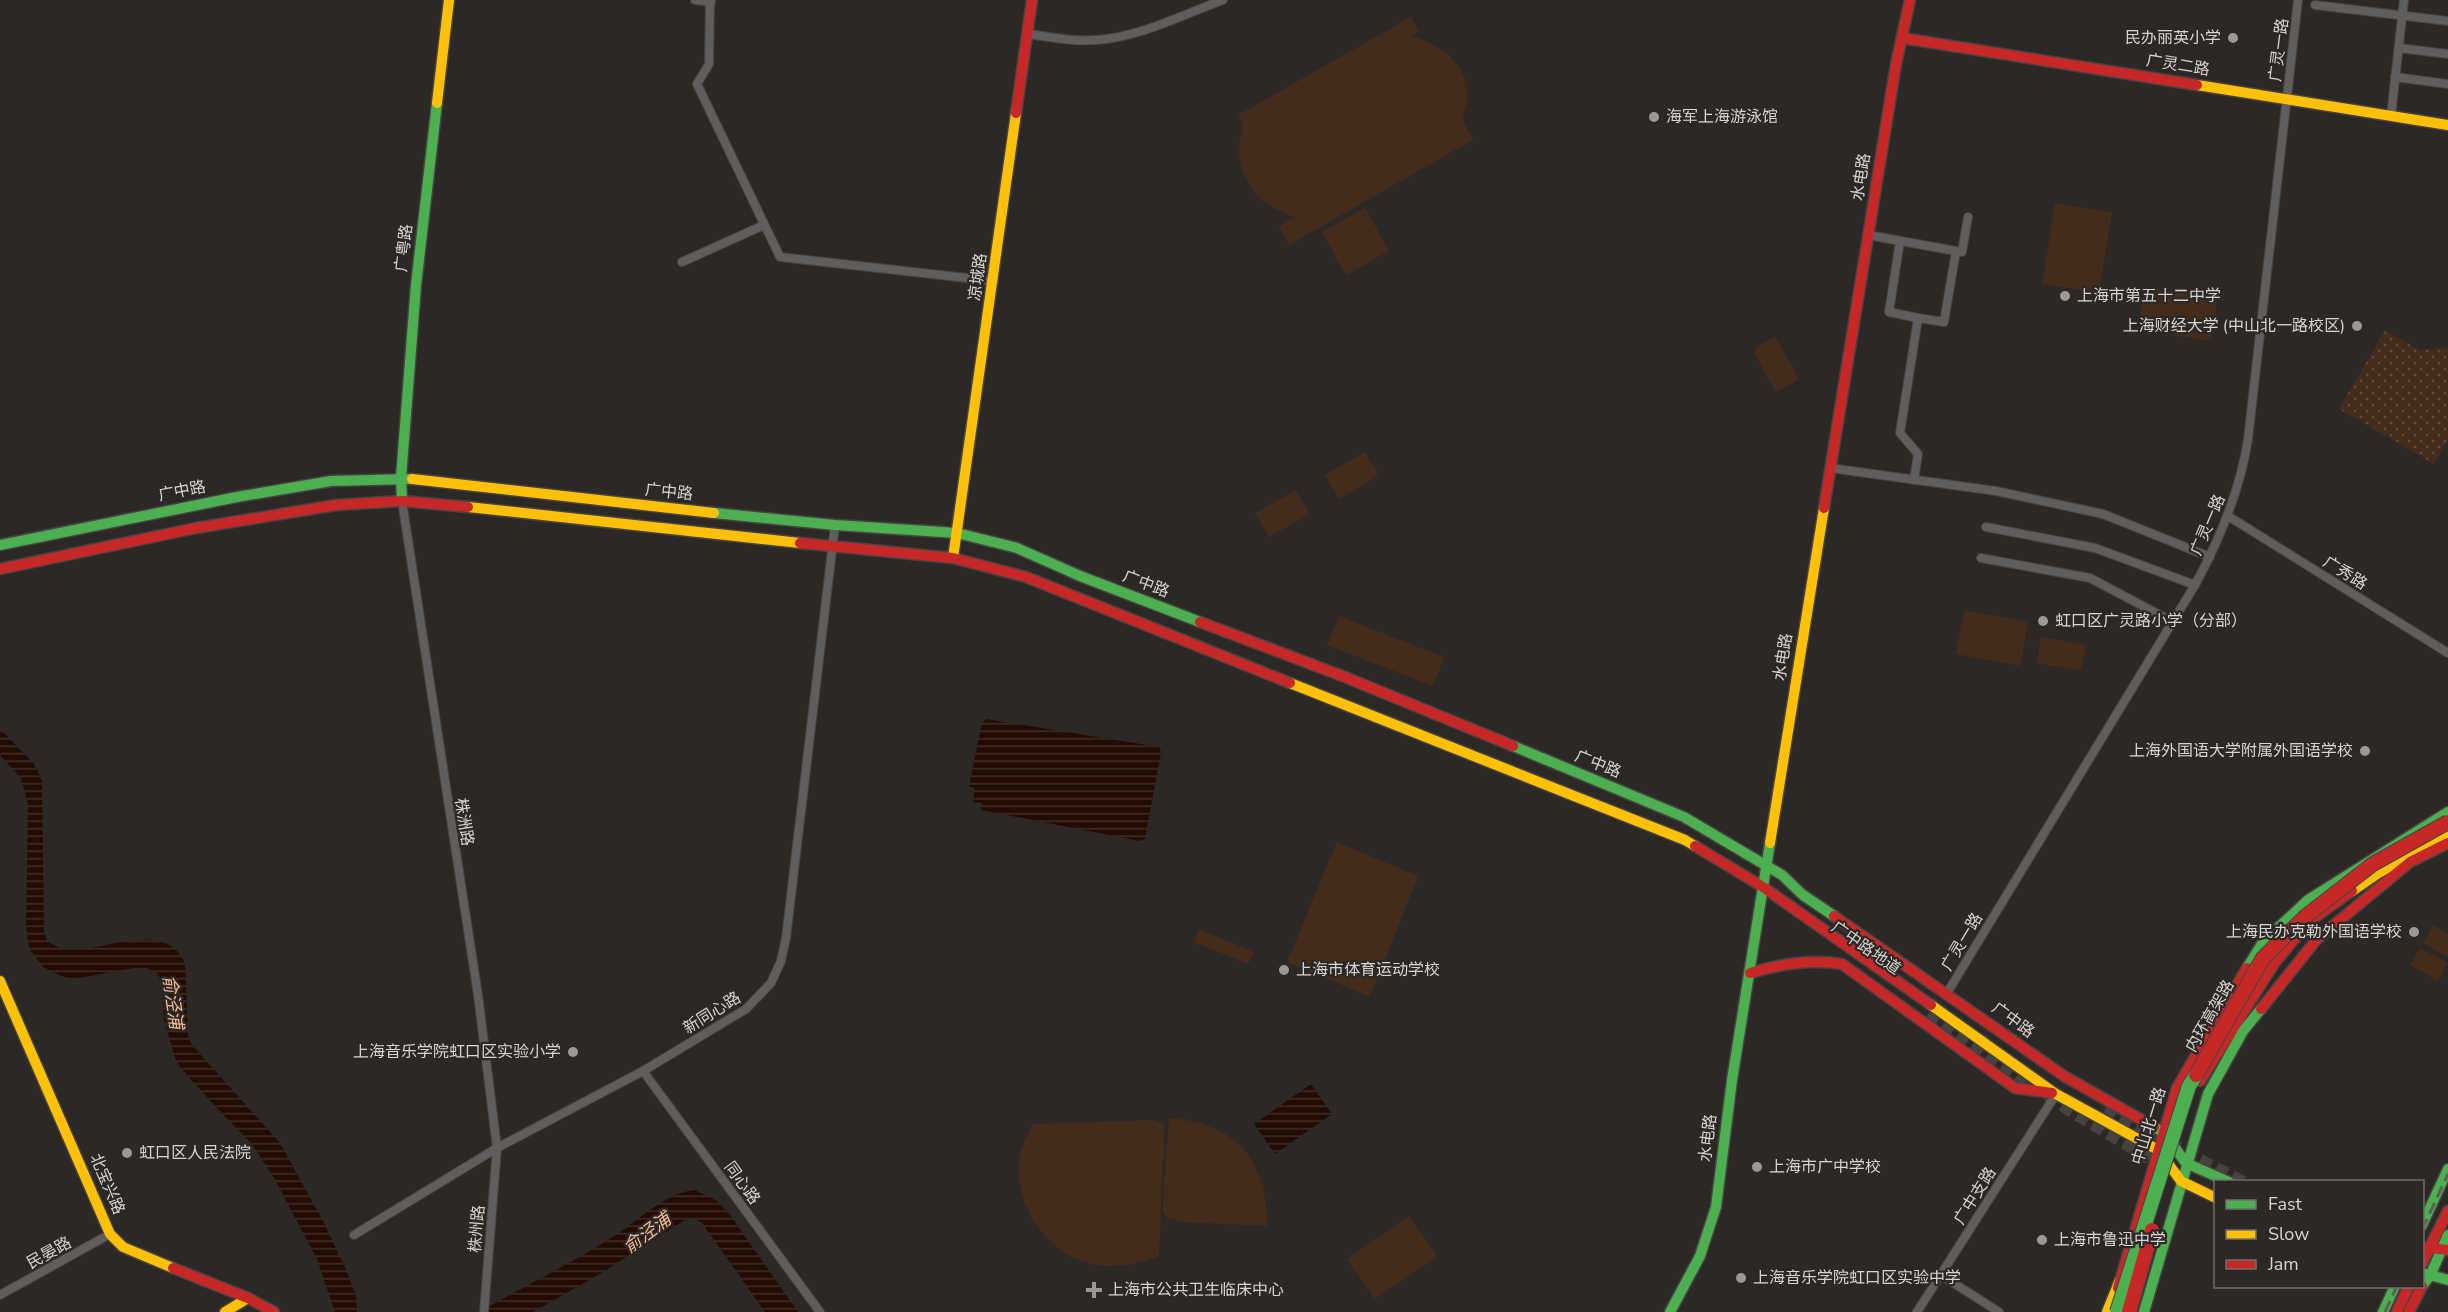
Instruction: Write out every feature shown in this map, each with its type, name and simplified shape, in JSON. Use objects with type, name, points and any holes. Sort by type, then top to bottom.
[{"type":"main road","name":"广粤路","points":[[402,501],[401,478],[416,285],[449,0]]},
{"type":"main road","name":"凉城路","points":[[953,558],[994,282],[1019,81],[1032,0]]},
{"type":"main road","name":"水电路","points":[[1670,1312],[1700,1256],[1716,1208],[1732,1080],[1766,865],[1868,235],[1910,0]]},
{"type":"main road","name":"广灵二路","points":[[1902,38],[2448,125]]},
{"type":"main road","name":"广中路","points":[[0,545],[249,495],[331,481],[401,478],[549,493],[633,505],[835,525],[957,533],[1017,548],[1080,576],[1345,678],[1684,817],[1782,875],[1803,895],[2064,1076],[2164,1133]]},
{"type":"main road","points":[[0,569],[196,528],[336,505],[402,501],[953,558],[1047,585],[1686,840],[1763,887],[2056,1094],[2158,1150],[2181,1181],[2214,1197]]},
{"type":"main road","name":"中山北一路","points":[[2109,1312],[2177,1088],[2263,942],[2308,900],[2448,812]]},
{"type":"main road","name":"内环高架路","points":[[2117,1312],[2189,1086],[2263,958],[2306,916],[2373,864],[2448,822]]},
{"type":"main road","name":"内环高架路","points":[[2128,1312],[2186,1114],[2200,1081],[2273,965],[2308,922],[2377,874],[2448,834]]},
{"type":"main road","points":[[2144,1312],[2208,1094],[2243,1031],[2307,949],[2409,862],[2448,843]]},
{"type":"main road","name":"广中路地道","points":[[1789,905],[1795,918],[1929,1013]]},
{"type":"main road","points":[[1750,973],[1788,963],[1842,964],[2015,1088],[2056,1094]]},
{"type":"main road","name":"北宝兴路","points":[[0,981],[110,1234],[123,1247],[248,1298],[274,1312]]},
{"type":"main road","points":[[1999,1030],[2035,1064],[2106,1107]]},
{"type":"main road","points":[[2164,1133],[2186,1163],[2224,1180]]},
{"type":"main road","points":[[2424,1221],[2448,1169]]},
{"type":"main road","points":[[2448,1211],[2424,1280],[2448,1280]]},
{"type":"main road","points":[[2424,1261],[2448,1235]]},
{"type":"main road","points":[[2383,1312],[2395,1288]]},
{"type":"main road","points":[[2397,1312],[2409,1288]]},
{"type":"main road","points":[[2409,1312],[2420,1288]]},
{"type":"main road","points":[[225,1312],[248,1298]]},
{"type":"street","points":[[695,0],[711,1],[709,63],[697,84],[780,257],[994,282]]},
{"type":"street","points":[[1028,34],[1084,40],[1111,38],[1146,29],[1223,0]]},
{"type":"street","name":"广灵一路","points":[[1947,993],[2195,585],[2228,516],[2239,481],[2249,433],[2298,0]]},
{"type":"street","points":[[2391,116],[2404,0]]},
{"type":"street","points":[[2315,5],[2448,21]]},
{"type":"street","points":[[2398,48],[2448,54]]},
{"type":"street","points":[[2395,77],[2448,84]]},
{"type":"street","points":[[1868,235],[1962,252],[1968,217]]},
{"type":"street","points":[[682,262],[764,225]]},
{"type":"street","points":[[1900,241],[1889,312],[1918,318],[1944,322],[1956,251]]},
{"type":"street","points":[[1914,480],[1918,454],[1900,433],[1918,318]]},
{"type":"street","points":[[1830,468],[1996,491],[2103,514],[2210,557]]},
{"type":"street","name":"株洲路","points":[[402,501],[478,996],[497,1148]]},
{"type":"street","name":"广秀路","points":[[2228,516],[2448,653]]},
{"type":"street","name":"新同心路","points":[[354,1235],[497,1148],[643,1071],[746,1009],[764,992],[781,961],[799,842],[835,525]]},
{"type":"street","points":[[1986,527],[2095,548],[2195,585]]},
{"type":"street","points":[[1981,558],[2090,578],[2173,622]]},
{"type":"street","name":"同心路","points":[[643,1071],[820,1312]]},
{"type":"street","name":"广中支路","points":[[1917,1312],[2056,1094]]},
{"type":"street","name":"株州路","points":[[484,1312],[497,1148]]},
{"type":"street","name":"民晏路","points":[[0,1295],[110,1234]]},
{"type":"street","points":[[1941,1275],[1999,1312]]},
{"type":"shaded area","points":[[1411,17],[1419,31],[1412,36],[1434,45],[1452,58],[1458,66],[1466,87],[1467,99],[1463,121],[1474,139],[1289,245],[1279,226],[1295,217],[1273,208],[1264,201],[1249,184],[1244,174],[1239,151],[1242,125],[1238,115]]},
{"type":"shaded area","points":[[2055,203],[2112,212],[2099,293],[2042,284]]},
{"type":"shaded area","points":[[1365,208],[1389,251],[1346,275],[1322,232]]},
{"type":"shaded area","points":[[2144,287],[2217,298],[2211,341],[2138,330]]},
{"type":"shaded area","points":[[2385,330],[2419,350],[2448,347],[2448,440],[2434,464],[2339,409]]},
{"type":"shaded area","points":[[1775,336],[1799,379],[1776,392],[1755,355],[1756,347]]},
{"type":"shaded area","points":[[1365,452],[1379,476],[1338,499],[1325,475]]},
{"type":"shaded area","points":[[1296,490],[1310,514],[1269,537],[1255,513]]},
{"type":"shaded area","points":[[1964,610],[2028,622],[2020,666],[1956,654]]},
{"type":"shaded area","points":[[1339,616],[1444,657],[1433,686],[1327,645]]},
{"type":"shaded area","points":[[2041,637],[2086,645],[2081,671],[2059,667],[2060,659],[2058,667],[2037,663]]},
{"type":"shaded area","points":[[1337,842],[1418,876],[1370,997],[1287,962]]},
{"type":"shaded area","points":[[2433,925],[2448,933],[2448,957],[2423,943]]},
{"type":"shaded area","points":[[1199,929],[1254,952],[1248,964],[1194,942]]},
{"type":"shaded area","points":[[2420,948],[2448,963],[2438,981],[2410,965]]},
{"type":"shaded area","points":[[1169,1118],[1192,1121],[1213,1128],[1229,1137],[1243,1149],[1254,1164],[1261,1182],[1266,1202],[1267,1226],[1182,1222],[1167,1218],[1163,1212],[1163,1203]]},
{"type":"shaded area","points":[[1152,1120],[1163,1123],[1164,1128],[1159,1256],[1125,1265],[1108,1266],[1091,1264],[1060,1249],[1046,1237],[1035,1222],[1026,1206],[1021,1189],[1018,1171],[1020,1154],[1032,1124]]},
{"type":"shaded area","points":[[1409,1216],[1437,1256],[1375,1299],[1347,1259]]},
{"type":"water","points":[[986,719],[1159,747],[1161,752],[1145,839],[1139,841],[981,810],[982,803],[973,802],[975,788],[969,786],[982,723]]},
{"type":"water","name":"俞泾浦","points":[[0,729],[34,764],[42,781],[44,931],[47,941],[73,950],[119,942],[151,940],[165,943],[177,951],[185,964],[188,1037],[193,1046],[280,1143],[325,1225],[346,1270],[356,1296],[357,1312],[335,1312],[317,1259],[274,1178],[252,1144],[180,1067],[175,1058],[164,1020],[162,981],[156,972],[147,968],[134,968],[73,979],[43,967],[29,948],[26,927],[28,804],[21,778],[0,755]]},
{"type":"water","points":[[1311,1084],[1332,1114],[1275,1154],[1254,1124]]},
{"type":"water","name":"俞泾浦","points":[[695,1190],[717,1201],[730,1215],[798,1312],[765,1312],[702,1223],[688,1218],[600,1274],[533,1312],[479,1312],[592,1250],[660,1203],[683,1192]]},
{"type":"tunnel","points":[[1929,1013],[2069,1110],[2163,1167]]},
{"type":"tunnel","points":[[2106,1107],[2240,1180]]},
{"type":"railway","points":[[2424,1226],[2448,1174]]},
{"type":"railway","points":[[2385,1312],[2396,1288]]},
{"type":"traffic: fast","points":[[402,501],[401,478],[416,285],[437,103]]},
{"type":"traffic: fast","points":[[0,545],[237,497],[331,481],[412,479]]},
{"type":"traffic: fast","points":[[714,513],[835,525],[957,533],[1017,548],[1080,576],[1200,622]]},
{"type":"traffic: fast","points":[[1513,746],[1684,817],[1782,875],[1803,895],[1834,916]]},
{"type":"traffic: fast","points":[[2247,968],[2263,942],[2308,900],[2448,812]]},
{"type":"traffic: fast","points":[[1670,1312],[1700,1256],[1716,1207],[1732,1080],[1770,843]]},
{"type":"traffic: fast","points":[[2144,1312],[2208,1094],[2243,1031],[2261,1009]]},
{"type":"traffic: fast","points":[[2117,1312],[2189,1086],[2196,1075]]},
{"type":"traffic: fast","points":[[2154,1127],[2164,1133],[2186,1163],[2224,1180]]},
{"type":"traffic: fast","points":[[2424,1221],[2448,1169]]},
{"type":"traffic: fast","points":[[2424,1284],[2430,1276],[2448,1235]]},
{"type":"traffic: fast","points":[[2424,1274],[2448,1280]]},
{"type":"traffic: fast","points":[[2383,1312],[2394,1288]]},
{"type":"traffic: slow","points":[[437,103],[449,0]]},
{"type":"traffic: slow","points":[[2197,85],[2448,125]]},
{"type":"traffic: slow","points":[[953,558],[1016,113]]},
{"type":"traffic: slow","points":[[412,479],[714,513]]},
{"type":"traffic: slow","points":[[468,507],[800,543]]},
{"type":"traffic: slow","points":[[1770,843],[1824,508]]},
{"type":"traffic: slow","points":[[1290,683],[1685,840],[1695,846]]},
{"type":"traffic: slow","points":[[2352,891],[2377,874],[2448,834]]},
{"type":"traffic: slow","points":[[0,981],[110,1234],[123,1247],[173,1268]]},
{"type":"traffic: slow","points":[[1931,1005],[2056,1094],[2158,1150],[2181,1181],[2214,1197]]},
{"type":"traffic: slow","points":[[2107,1312],[2120,1280]]},
{"type":"traffic: slow","points":[[225,1312],[248,1298]]},
{"type":"traffic: jam","points":[[1016,113],[1032,0]]},
{"type":"traffic: jam","points":[[1824,508],[1896,64],[1910,0]]},
{"type":"traffic: jam","points":[[1902,38],[2197,85]]},
{"type":"traffic: jam","points":[[0,569],[196,528],[336,505],[402,501],[468,507]]},
{"type":"traffic: jam","points":[[800,543],[953,558],[1026,577],[1290,683]]},
{"type":"traffic: jam","points":[[1200,622],[1345,677],[1513,746]]},
{"type":"traffic: jam","points":[[2196,1075],[2263,958],[2306,916],[2373,864],[2448,822]]},
{"type":"traffic: jam","points":[[2261,1009],[2317,939],[2410,862],[2448,843]]},
{"type":"traffic: jam","points":[[1695,846],[1763,887],[1931,1005]]},
{"type":"traffic: jam","points":[[2200,1081],[2273,965],[2308,922],[2352,891]]},
{"type":"traffic: jam","points":[[1834,916],[2064,1076],[2154,1127]]},
{"type":"traffic: jam","points":[[1750,973],[1796,963],[1842,964],[2015,1088],[2052,1093]]},
{"type":"traffic: jam","points":[[2118,1288],[2177,1088],[2247,968]]},
{"type":"traffic: jam","points":[[2424,1259],[2448,1211]]},
{"type":"traffic: jam","points":[[2129,1312],[2152,1230]]},
{"type":"traffic: jam","points":[[2424,1247],[2448,1250]]},
{"type":"traffic: jam","points":[[173,1268],[248,1298],[274,1312]]},
{"type":"traffic: jam","points":[[2397,1312],[2408,1288]]},
{"type":"traffic: jam","points":[[2409,1312],[2421,1288]]},
{"type":"place","name":"民办丽英小学","points":[[2233,38]]},
{"type":"place","name":"海军上海游泳馆","points":[[1654,117]]},
{"type":"place","name":"上海市第五十二中学","points":[[2065,296]]},
{"type":"place","name":"上海财经大学 (中山北一路校区)","points":[[2357,326]]},
{"type":"place","name":"虹口区广灵路小学（分部）","points":[[2043,621]]},
{"type":"place","name":"上海外国语大学附属外国语学校","points":[[2365,751]]},
{"type":"place","name":"上海民办克勒外国语学校","points":[[2414,932]]},
{"type":"place","name":"上海市体育运动学校","points":[[1284,970]]},
{"type":"place","name":"上海音乐学院虹口区实验小学","points":[[573,1052]]},
{"type":"place","name":"虹口区人民法院","points":[[127,1153]]},
{"type":"place","name":"上海市广中学校","points":[[1757,1167]]},
{"type":"place","name":"上海市鲁迅中学","points":[[2042,1240]]},
{"type":"place","name":"上海音乐学院虹口区实验中学","points":[[1741,1278]]},
{"type":"place","name":"上海市公共卫生临床中心","points":[[1094,1290]]}]
